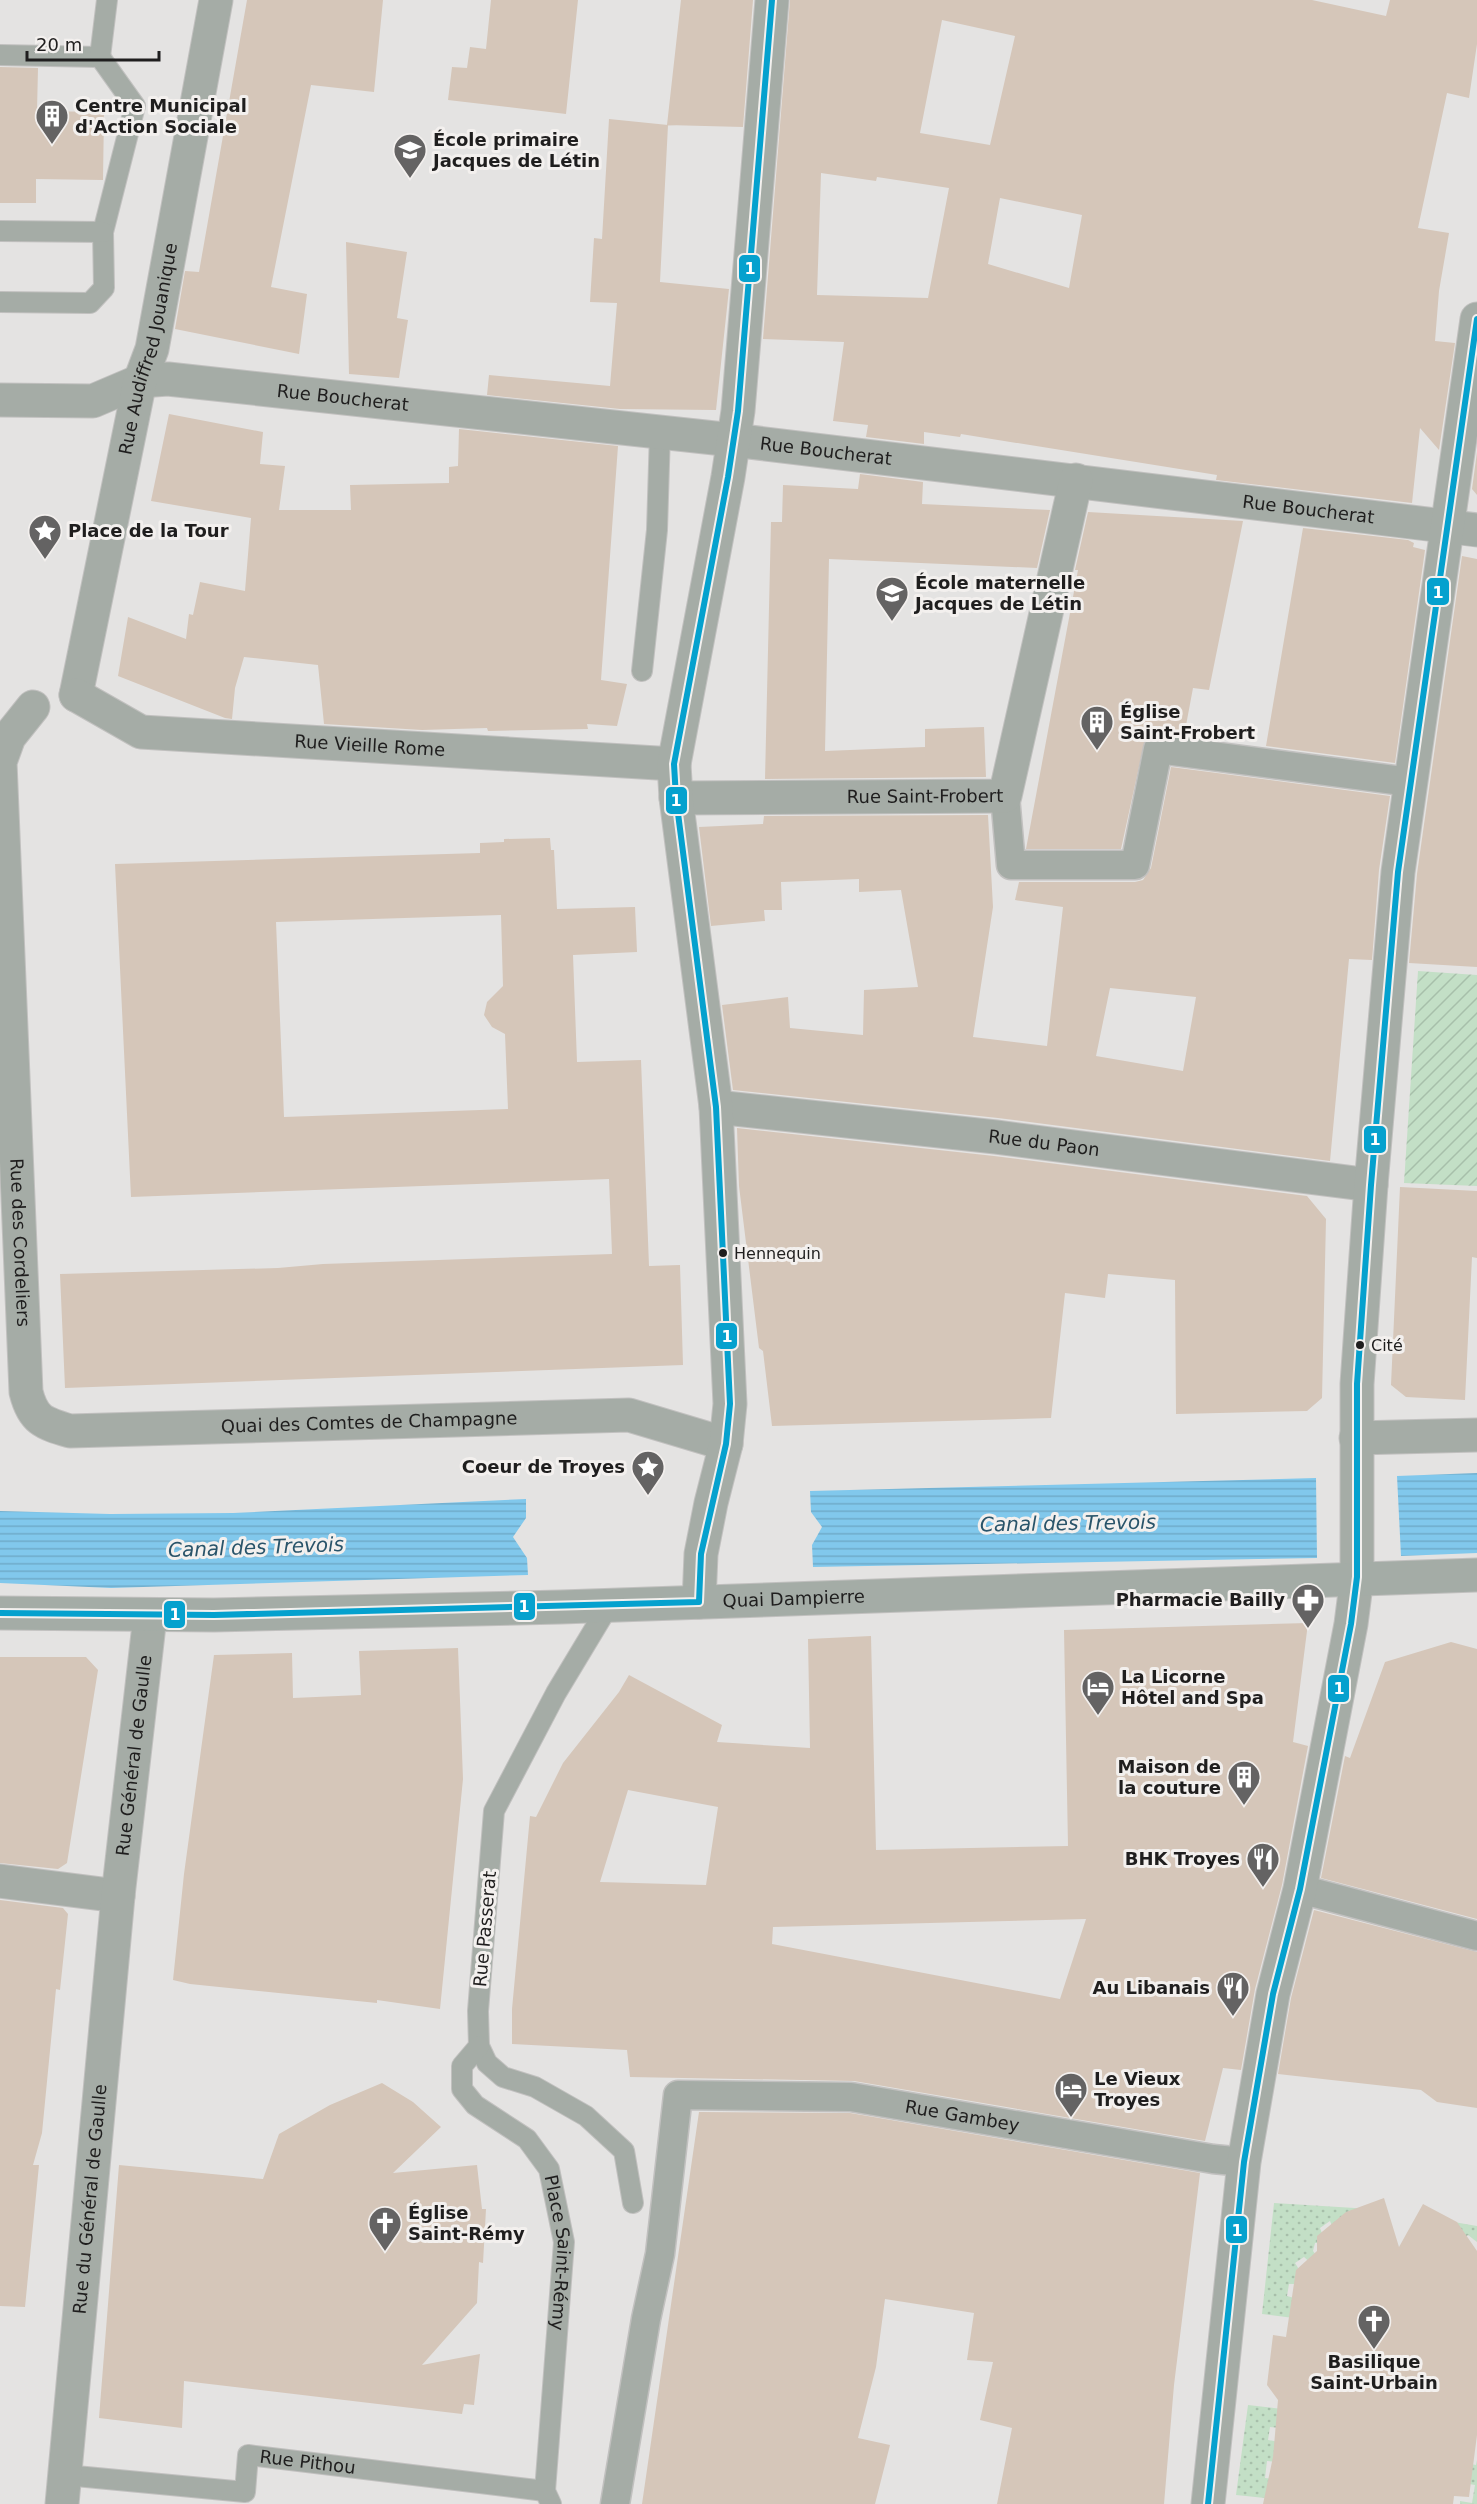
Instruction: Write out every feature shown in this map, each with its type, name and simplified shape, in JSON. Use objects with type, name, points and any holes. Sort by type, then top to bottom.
[{"type":"main road","name":"Quai Dampierre","points":[[0,1613],[150,1616],[609,1605],[1357,1577],[1477,1575]]},
{"type":"street","name":"Rue Audiffred Jouanique","points":[[76,695],[140,381],[152,349],[216,0]]},
{"type":"street","points":[[699,1602],[701,1554],[726,1444],[730,1404],[716,1107],[676,798],[674,764],[739,399],[772,0]]},
{"type":"street","points":[[1208,2504],[1244,2162],[1273,1994],[1300,1889],[1352,1624],[1357,1577],[1356,1438],[1371,1185],[1398,872],[1410,782],[1463,528],[1477,319]]},
{"type":"street","name":"Rue Boucherat","points":[[0,400],[93,401],[140,381],[168,379],[733,440],[1463,528]]},
{"type":"street","points":[[1005,796],[1076,480]]},
{"type":"street","points":[[0,708],[33,707],[76,695]]},
{"type":"street","name":"Rue Vieille Rome","points":[[76,695],[141,732],[674,764]]},
{"type":"street","name":"Rue des Cordeliers","points":[[26,1392],[0,762],[9,737],[33,707]]},
{"type":"street","name":"Rue Saint-Frobert","points":[[676,798],[1005,796],[1011,865],[1135,865],[1158,749],[1410,782]]},
{"type":"street","name":"Rue du Paon","points":[[716,1107],[996,1137],[1371,1185]]},
{"type":"street","name":"Quai des Comtes de Champagne","points":[[26,1392],[30,1410],[46,1424],[70,1431],[629,1415],[726,1444]]},
{"type":"street","points":[[1356,1438],[1477,1436]]},
{"type":"street","name":"Rue Général de Gaulle","points":[[117,1896],[150,1616]]},
{"type":"street","points":[[0,1881],[117,1896]]},
{"type":"street","points":[[1300,1889],[1477,1936]]},
{"type":"street","name":"Rue du Général de Gaulle","points":[[64,2489],[117,1896]]},
{"type":"street","name":"Rue Gambey","points":[[615,2504],[646,2319],[660,2254],[678,2096],[851,2097],[1213,2159],[1244,2162]]},
{"type":"lane","points":[[0,302],[90,303],[104,288],[103,232],[135,106],[100,57],[107,0]]},
{"type":"lane","points":[[0,56],[100,57]]},
{"type":"lane","points":[[0,231],[103,232]]},
{"type":"lane","points":[[642,671],[657,530],[660,432]]},
{"type":"lane","name":"Rue Passerat","points":[[479,2046],[478,2011],[494,1811],[556,1693],[609,1605]]},
{"type":"lane","points":[[479,2046],[487,2063],[503,2077],[535,2087],[586,2116],[624,2151],[633,2203]]},
{"type":"lane","name":"Place Saint-Rémy","points":[[479,2046],[462,2066],[462,2089],[475,2105],[527,2139],[549,2169],[564,2242],[548,2498]]},
{"type":"lane","name":"Rue Pithou","points":[[64,2489],[245,2492],[248,2455],[548,2498]]},
{"type":"green space","points":[[1418,971],[1477,975],[1477,1186],[1404,1183]]},
{"type":"green space","points":[[1274,2203],[1371,2209],[1332,2226],[1330,2221],[1320,2228],[1323,2236],[1319,2243],[1315,2243],[1313,2251],[1320,2260],[1313,2265],[1304,2257],[1295,2263],[1305,2279],[1305,2284],[1289,2284],[1287,2296],[1298,2299],[1294,2318],[1262,2314]]},
{"type":"green space","points":[[1442,2220],[1477,2226],[1477,2242],[1468,2235],[1464,2238]]},
{"type":"green space","points":[[1248,2405],[1282,2409],[1280,2428],[1270,2427],[1268,2440],[1279,2442],[1276,2462],[1267,2461],[1265,2478],[1276,2479],[1274,2499],[1236,2495]]},
{"type":"green space","points":[[1477,2460],[1477,2504],[1460,2504],[1460,2501],[1472,2503],[1475,2485],[1463,2483],[1465,2463],[1476,2465]]},
{"type":"water","points":[[1477,1473],[1477,1553],[1401,1556],[1397,1476]]},
{"type":"water","name":"Canal des Trevois","points":[[1316,1478],[1317,1558],[813,1567],[812,1545],[822,1527],[811,1512],[810,1491]]},
{"type":"water","name":"Canal des Trevois","points":[[526,1499],[526,1518],[513,1537],[527,1558],[528,1575],[111,1588],[0,1583],[0,1511],[110,1514],[233,1513]]},
{"type":"building","points":[[247,0],[383,0],[374,92],[311,85],[271,287],[307,294],[299,354],[175,329],[185,271],[199,272]]},
{"type":"building","points":[[491,0],[578,0],[566,114],[448,100],[452,67],[467,68],[470,47],[486,49]]},
{"type":"building","points":[[681,0],[753,0],[743,127],[667,125]]},
{"type":"building","points":[[790,0],[1312,0],[1386,16],[1390,0],[1477,0],[1477,44],[1469,98],[1447,93],[1418,228],[1449,233],[1439,291],[1435,341],[1455,343],[1439,450],[1420,428],[1412,503],[1216,480],[1217,475],[961,434],[960,437],[924,432],[924,444],[866,437],[868,425],[833,421],[844,342],[763,339]],"holes":[[[942,20],[1015,36],[990,145],[920,133]],[[821,173],[876,181],[877,177],[949,188],[928,298],[817,295]],[[1000,198],[1082,215],[1069,288],[988,264]]]},
{"type":"building","name":"Centre Municipal d'Action Sociale","points":[[0,67],[38,68],[37,111],[104,112],[103,180],[36,179],[36,203],[0,203]]},
{"type":"building","points":[[609,119],[668,125],[660,282],[729,289],[716,410],[620,409],[487,395],[489,375],[610,386],[617,303],[590,302],[594,238],[602,239]]},
{"type":"building","points":[[346,242],[407,252],[397,318],[408,320],[399,378],[349,374]]},
{"type":"building","points":[[169,414],[263,432],[260,464],[285,466],[279,510],[351,510],[350,485],[449,483],[449,467],[458,466],[459,429],[618,446],[601,680],[627,684],[617,726],[587,724],[588,729],[488,731],[487,728],[422,730],[324,724],[318,665],[244,657],[235,688],[232,719],[118,676],[128,617],[186,639],[189,614],[193,615],[200,582],[245,591],[251,518],[151,501]]},
{"type":"building","points":[[1477,452],[1477,495],[1472,489]]},
{"type":"building","points":[[860,474],[923,482],[922,504],[1050,510],[1037,568],[829,559],[825,751],[925,747],[925,729],[984,727],[986,777],[765,779],[771,522],[782,522],[783,485],[858,489]]},
{"type":"building","points":[[1088,512],[1243,521],[1209,690],[1193,688],[1184,736],[1160,733],[1152,734],[1145,739],[1121,849],[1026,849],[1078,570],[1075,570]]},
{"type":"building","points":[[1303,528],[1408,540],[1414,543],[1413,547],[1425,550],[1395,763],[1266,746]]},
{"type":"building","points":[[1462,556],[1477,559],[1477,967],[1409,963],[1417,874]]},
{"type":"building","points":[[1171,767],[1390,796],[1379,870],[1372,960],[1349,959],[1330,1161],[998,1118],[733,1090],[722,1005],[788,997],[790,1028],[863,1035],[864,990],[918,987],[901,890],[859,892],[859,879],[781,882],[782,910],[764,910],[765,921],[711,926],[699,827],[763,824],[764,816],[988,815],[993,907],[973,1037],[1047,1046],[1063,907],[1015,900],[1019,882],[1135,882],[1143,880],[1151,868]],"holes":[[[1110,988],[1196,997],[1183,1071],[1096,1056]]]},
{"type":"building","points":[[550,838],[551,850],[554,850],[557,909],[635,907],[637,952],[573,955],[577,1062],[641,1060],[649,1266],[680,1265],[683,1365],[65,1388],[60,1274],[278,1268],[323,1264],[612,1254],[609,1179],[131,1197],[115,864],[480,853],[480,843],[504,842],[504,839]],"holes":[[[501,915],[503,986],[487,1002],[484,1015],[492,1027],[505,1034],[508,1109],[284,1117],[276,922]]]},
{"type":"building","points":[[737,1128],[994,1156],[1307,1196],[1326,1219],[1322,1398],[1307,1411],[1176,1414],[1175,1280],[1108,1274],[1105,1298],[1065,1293],[1051,1418],[772,1426],[763,1351],[759,1348],[739,1186]]},
{"type":"building","points":[[1400,1187],[1477,1191],[1477,1258],[1472,1257],[1465,1400],[1406,1397],[1391,1385]]},
{"type":"building","points":[[1308,1623],[1293,1742],[1308,1746],[1282,1885],[1255,1989],[1241,2070],[1223,2068],[1205,2141],[854,2081],[630,2077],[627,2050],[512,2044],[512,2009],[530,1816],[536,1817],[563,1763],[619,1692],[629,1675],[722,1725],[717,1742],[810,1748],[808,1639],[871,1636],[876,1850],[1068,1846],[1064,1630]],"holes":[[[628,1790],[718,1807],[706,1885],[600,1882]],[[1086,1919],[1060,1999],[772,1944],[773,1927]]]},
{"type":"building","points":[[1451,1642],[1477,1649],[1477,1919],[1321,1878],[1345,1756],[1350,1758],[1385,1662]]},
{"type":"building","points":[[458,1648],[463,1779],[440,2009],[377,2000],[377,2003],[190,1984],[173,1980],[184,1874],[214,1655],[292,1653],[293,1698],[361,1695],[359,1651]]},
{"type":"building","points":[[0,1657],[86,1657],[98,1670],[67,1863],[58,1869],[0,1863]]},
{"type":"building","points":[[0,1900],[63,1908],[68,1914],[60,1990],[56,1989],[42,2133],[33,2165],[39,2165],[25,2307],[0,2306]]},
{"type":"building","points":[[1314,1910],[1477,1952],[1477,2108],[1437,2102],[1421,2090],[1278,2074],[1291,1998]]},
{"type":"building","points":[[382,2083],[413,2102],[441,2127],[393,2173],[477,2165],[482,2209],[486,2209],[483,2263],[479,2262],[477,2303],[422,2365],[480,2354],[474,2405],[464,2404],[462,2414],[184,2381],[182,2428],[99,2418],[119,2165],[263,2179],[279,2134],[330,2105]]},
{"type":"building","points":[[699,2112],[850,2113],[1200,2173],[1174,2385],[1164,2504],[997,2504],[1012,2428],[980,2420],[993,2362],[967,2360],[974,2313],[885,2299],[876,2367],[858,2438],[890,2445],[875,2504],[642,2504]]},
{"type":"building","name":"Basilique Saint-Urbain","points":[[1384,2198],[1399,2247],[1423,2204],[1457,2222],[1477,2251],[1477,2435],[1469,2497],[1454,2496],[1453,2504],[1263,2504],[1273,2457],[1278,2400],[1267,2385],[1273,2335],[1286,2337],[1296,2270],[1317,2251],[1317,2236],[1346,2212]]},
{"type":"transit line","name":"1","points":[[699,1602],[701,1554],[726,1444],[730,1404],[716,1107],[676,798],[674,764],[728,477],[738,411],[772,0]]},
{"type":"transit line","name":"1","points":[[1208,2504],[1244,2162],[1273,1994],[1300,1889],[1351,1624],[1357,1577],[1357,1384],[1371,1185],[1398,872],[1477,319]]},
{"type":"transit line","name":"1","points":[[0,1613],[214,1615],[699,1602]]},
{"type":"place","name":"Centre Municipal d'Action Sociale","points":[[52,145]]},
{"type":"place","name":"École primaire Jacques de Létin","points":[[410,179]]},
{"type":"place","name":"Place de la Tour","points":[[45,560]]},
{"type":"place","name":"École maternelle Jacques de Létin","points":[[892,622]]},
{"type":"place","name":"Église Saint-Frobert","points":[[1097,751]]},
{"type":"place","name":"Hennequin","points":[[723,1253]]},
{"type":"place","name":"Cité","points":[[1360,1345]]},
{"type":"place","name":"Coeur de Troyes","points":[[648,1496]]},
{"type":"place","name":"Pharmacie Bailly","points":[[1308,1629]]},
{"type":"place","name":"La Licorne Hôtel and Spa","points":[[1098,1716]]},
{"type":"place","name":"Maison de la couture","points":[[1244,1806]]},
{"type":"place","name":"BHK Troyes","points":[[1263,1888]]},
{"type":"place","name":"Au Libanais","points":[[1233,2017]]},
{"type":"place","name":"Le Vieux Troyes","points":[[1071,2118]]},
{"type":"place","name":"Église Saint-Rémy","points":[[385,2252]]},
{"type":"place","name":"Basilique Saint-Urbain","points":[[1374,2350]]}]
